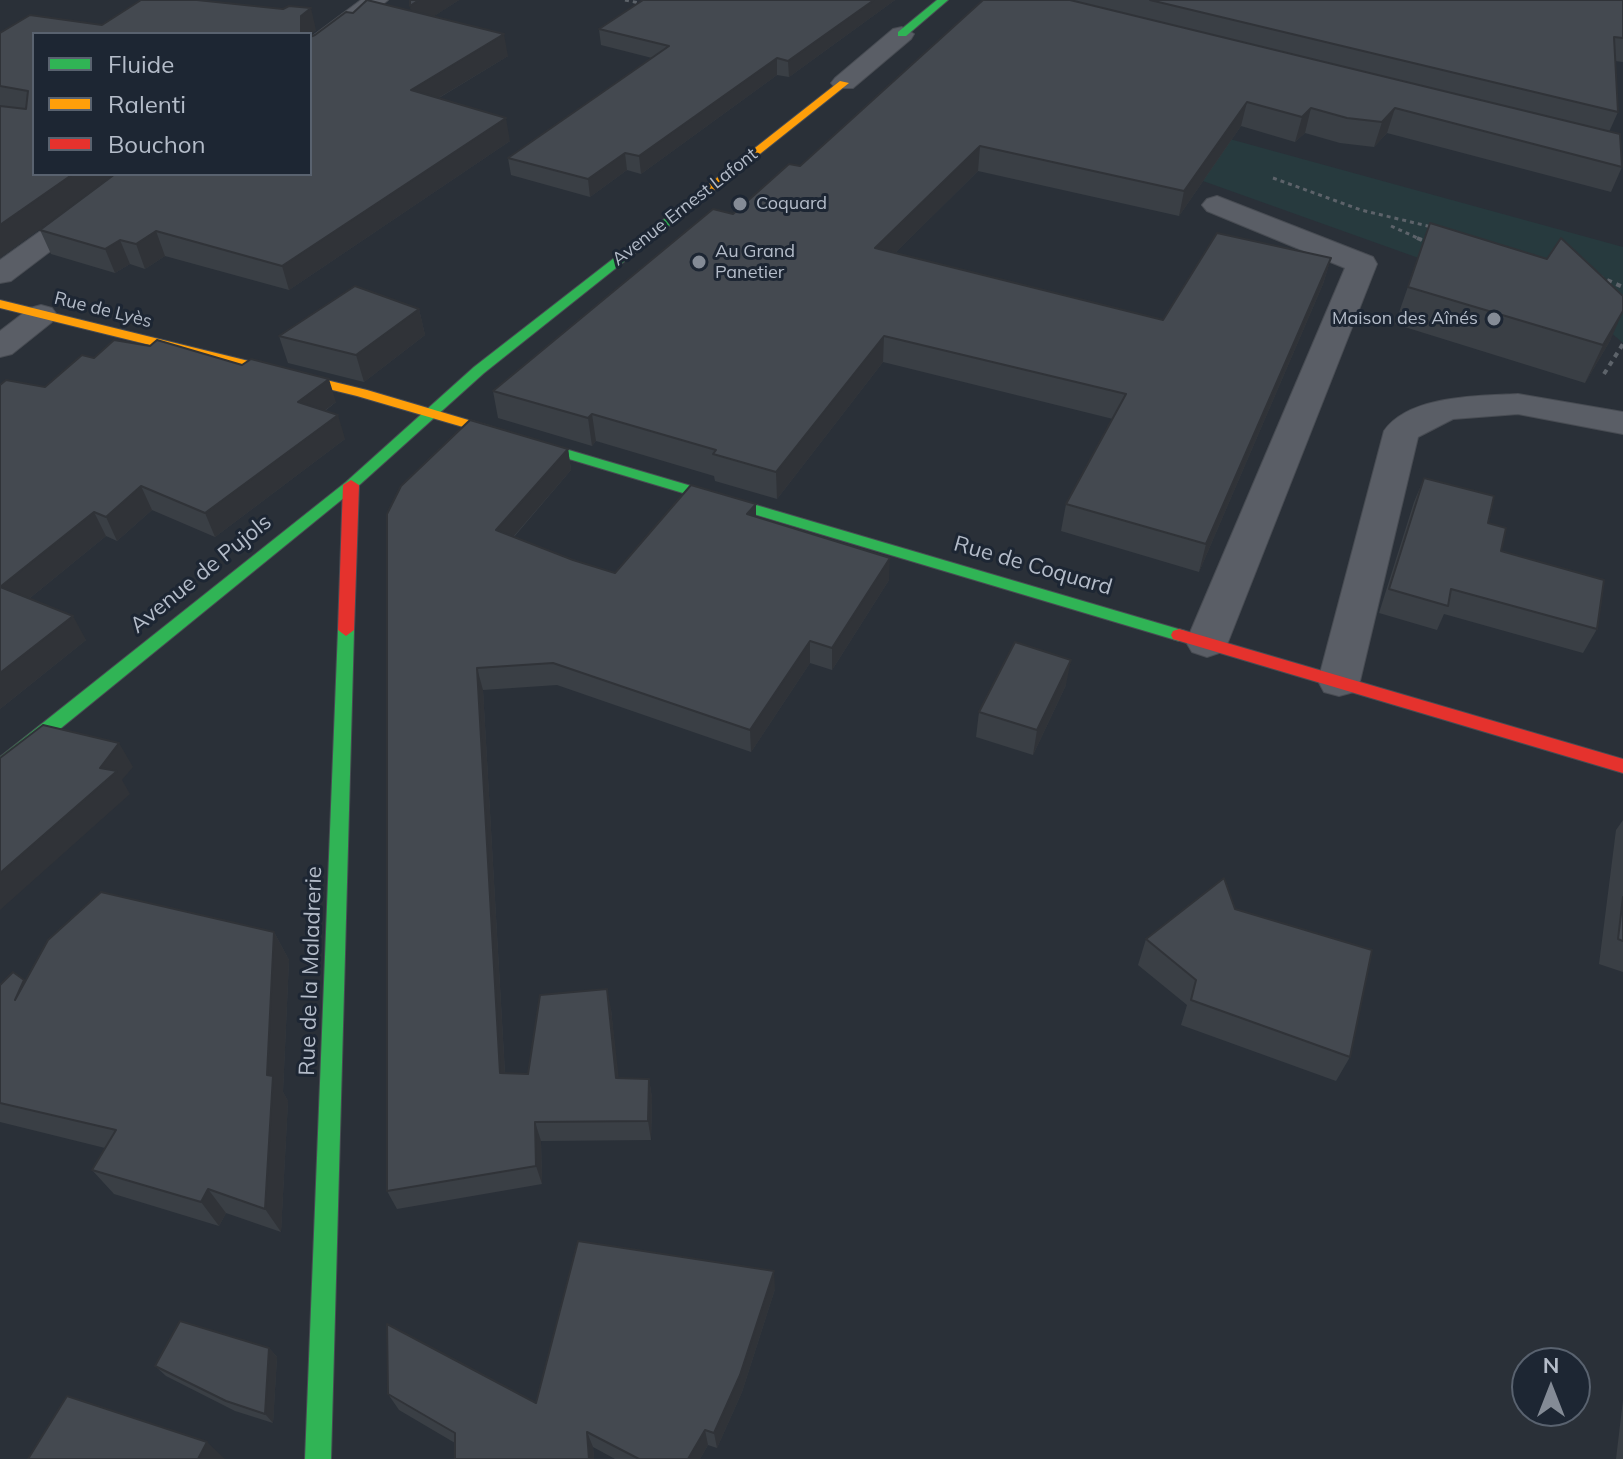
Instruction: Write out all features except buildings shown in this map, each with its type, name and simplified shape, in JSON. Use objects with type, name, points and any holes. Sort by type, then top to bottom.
[{"type":"street","points":[[312,48],[376,0]]},
{"type":"street","name":"Avenue Ernest Lafont","points":[[428,415],[503,350],[844,83],[943,0]]},
{"type":"street","points":[[0,274],[135,176]]},
{"type":"street","points":[[1207,642],[1362,264],[1217,205]]},
{"type":"street","name":"Rue de Lyès","points":[[0,304],[362,393],[428,415]]},
{"type":"street","points":[[0,347],[41,315]]},
{"type":"street","points":[[1339,681],[1402,431],[1446,409],[1518,404],[1623,423]]},
{"type":"street","name":"Avenue de Pujols","points":[[0,767],[351,485],[428,415]]},
{"type":"street","name":"Rue de Coquard","points":[[428,415],[1623,766]]},
{"type":"street","name":"Rue de la Maladrerie","points":[[318,1459],[351,485]]},
{"type":"path","points":[[625,0],[652,5]]},
{"type":"path","points":[[1361,210],[1440,247]]},
{"type":"green space","points":[[1226,138],[1623,247],[1623,343],[1588,313],[1413,256],[1203,181]]},
{"type":"traffic: fast","points":[[902,34],[943,0]]},
{"type":"traffic: fast","points":[[0,767],[351,485],[479,370],[703,194]]},
{"type":"traffic: fast","points":[[487,430],[1179,635]]},
{"type":"traffic: fast","points":[[318,1459],[346,630]]},
{"type":"traffic: slow","points":[[703,194],[844,83]]},
{"type":"traffic: slow","points":[[0,304],[362,393],[487,430]]},
{"type":"traffic: jam","points":[[346,630],[351,485]]},
{"type":"traffic: jam","points":[[1179,635],[1623,766]]},
{"type":"place","name":"Coquard","points":[[740,204]]},
{"type":"place","name":"Au Grand Panetier","points":[[699,262]]},
{"type":"place","name":"Maison des Aînés","points":[[1494,319]]}]
